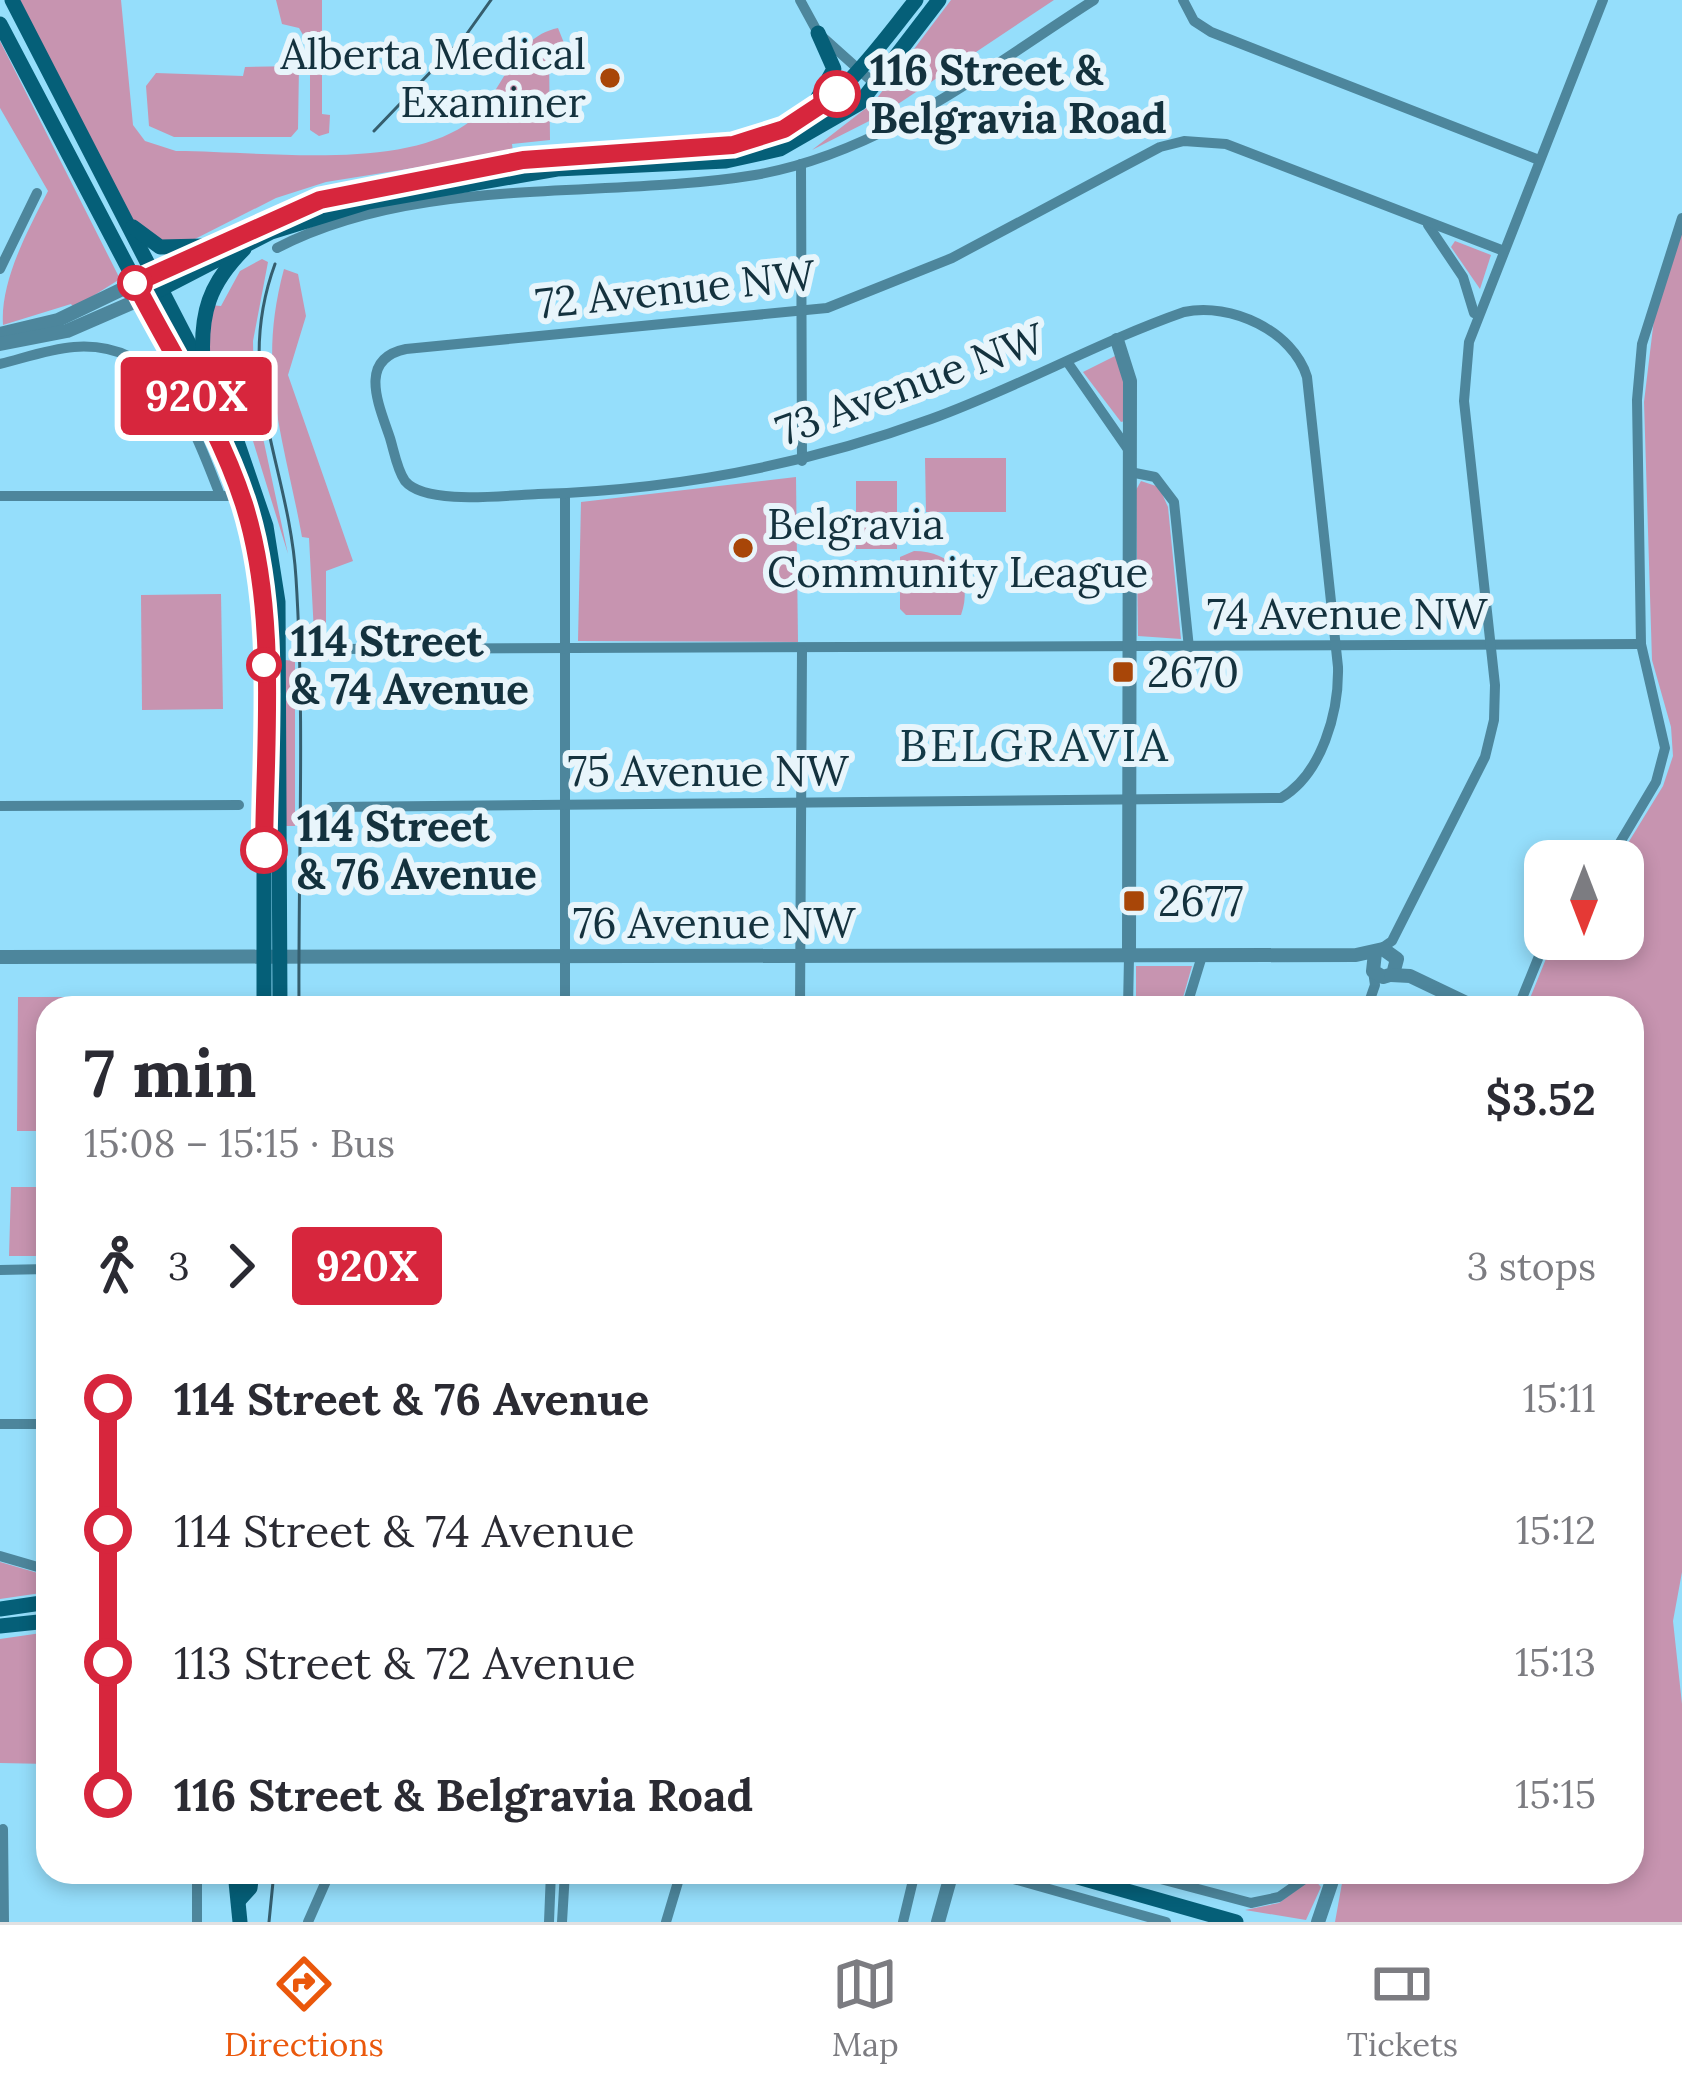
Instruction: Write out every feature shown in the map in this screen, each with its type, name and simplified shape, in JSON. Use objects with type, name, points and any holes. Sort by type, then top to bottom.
[{"type":"main road","points":[[13,0],[204,371],[253,480],[276,584],[272,956],[266,996]]},
{"type":"main road","points":[[139,290],[152,275],[280,214],[345,193],[523,160],[706,150],[763,138],[808,116],[861,68],[916,0]]},
{"type":"main road","points":[[139,290],[152,275],[250,243],[317,214],[557,169],[752,157],[817,133],[876,86],[939,0]]},
{"type":"main road","points":[[0,24],[217,437],[242,496],[262,606],[272,956],[278,996]]},
{"type":"main road","points":[[808,116],[834,69],[818,33]]},
{"type":"main road","points":[[118,209],[137,233],[160,247],[218,245]]},
{"type":"main road","points":[[204,371],[206,300],[214,282],[250,243]]},
{"type":"main road","points":[[0,1609],[36,1604]]},
{"type":"main road","points":[[0,1626],[36,1622]]},
{"type":"main road","points":[[233,1884],[240,1899],[240,1922]]},
{"type":"main road","points":[[240,1899],[250,1884]]},
{"type":"main road","points":[[1125,1884],[1235,1922]]},
{"type":"street","points":[[800,0],[818,33],[876,86]]},
{"type":"street","points":[[277,248],[350,219],[533,188],[719,178],[801,164],[901,124],[1094,0]]},
{"type":"street","points":[[1183,0],[1194,22],[1211,32],[1539,160]]},
{"type":"street","points":[[1372,996],[1490,741],[1496,704],[1492,646],[1464,400],[1474,320],[1603,0]]},
{"type":"street","name":"72 Avenue NW","points":[[407,482],[374,392],[378,365],[406,350],[827,308],[952,258],[1138,157],[1184,141],[1226,144],[1504,250]]},
{"type":"street","points":[[801,164],[802,461]]},
{"type":"street","points":[[0,269],[38,193]]},
{"type":"street","points":[[1621,840],[1663,764],[1663,728],[1641,644],[1637,400],[1642,344],[1682,218]]},
{"type":"street","points":[[1421,219],[1463,277],[1474,320]]},
{"type":"street","points":[[0,344],[67,331],[139,290]]},
{"type":"street","points":[[0,334],[58,320],[139,290]]},
{"type":"street","name":"73 Avenue NW","points":[[407,482],[433,495],[565,494],[802,461],[932,419],[1167,318],[1204,309],[1281,336],[1302,360],[1337,646]]},
{"type":"street","points":[[1117,340],[1130,381],[1128,996]]},
{"type":"street","points":[[0,364],[84,347],[118,352],[143,364],[180,403],[220,496]]},
{"type":"street","points":[[1068,363],[1123,435],[1130,464],[1155,477],[1174,502],[1189,648]]},
{"type":"street","points":[[565,494],[565,996]]},
{"type":"street","points":[[0,496],[242,496]]},
{"type":"street","name":"74 Avenue NW","points":[[334,649],[1641,644]]},
{"type":"street","name":"75 Avenue NW","points":[[331,807],[1261,802],[1297,789],[1336,706],[1337,646]]},
{"type":"street","points":[[800,996],[802,650]]},
{"type":"street","points":[[0,806],[239,805]]},
{"type":"street","name":"76 Avenue NW","points":[[0,957],[1356,955],[1452,996]]},
{"type":"street","points":[[1190,996],[1202,956]]},
{"type":"street","points":[[1523,996],[1537,960]]},
{"type":"street","points":[[0,1270],[36,1269]]},
{"type":"street","points":[[0,1424],[36,1424]]},
{"type":"street","points":[[0,1556],[36,1566]]},
{"type":"street","points":[[3,1829],[4,1922]]},
{"type":"street","points":[[197,1884],[197,1922]]},
{"type":"street","points":[[308,1922],[325,1884]]},
{"type":"street","points":[[549,1922],[551,1884]]},
{"type":"street","points":[[562,1922],[564,1884]]},
{"type":"street","points":[[666,1922],[677,1884]]},
{"type":"street","points":[[903,1922],[912,1884]]},
{"type":"street","points":[[938,1922],[949,1884]]},
{"type":"street","points":[[1031,1884],[1166,1922]]},
{"type":"street","points":[[1180,1884],[1251,1903],[1280,1897],[1298,1884]]},
{"type":"street","points":[[1318,1922],[1331,1884]]},
{"type":"shaded area","points":[[20,0],[121,0],[133,125],[145,141],[176,151],[326,155],[403,148],[436,139],[478,114],[528,44],[558,28],[566,48],[552,45],[549,55],[550,140],[512,144],[513,152],[326,182],[276,198],[189,242],[165,243],[133,224]]},
{"type":"shaded area","points":[[276,0],[322,0],[322,62],[311,62],[310,47],[299,28],[282,24]]},
{"type":"shaded area","points":[[951,0],[1054,0],[883,114],[812,150],[874,102]]},
{"type":"shaded area","points":[[0,41],[120,279],[74,308],[71,304],[3,325],[11,274],[48,191],[0,108]]},
{"type":"shaded area","points":[[299,66],[298,129],[291,137],[174,137],[149,126],[146,86],[156,73],[243,76],[245,67]]},
{"type":"shaded area","points":[[322,66],[322,114],[330,115],[329,133],[319,136],[310,130],[310,67]]},
{"type":"shaded area","points":[[1682,230],[1682,1572],[1673,1621],[1682,1704],[1682,1922],[1335,1922],[1342,1884],[1644,1884],[1644,996],[1531,996],[1545,960],[1644,960],[1644,840],[1630,840],[1663,786],[1673,756],[1671,727],[1652,660],[1644,402],[1654,319]]},
{"type":"shaded area","points":[[1455,241],[1491,255],[1480,289],[1451,247]]},
{"type":"shaded area","points":[[262,259],[268,262],[253,341],[254,396],[288,554],[253,441],[210,356],[210,305],[221,306],[240,271]]},
{"type":"shaded area","points":[[284,269],[298,274],[306,316],[288,375],[353,561],[326,571],[326,633],[314,633],[309,538],[302,537],[276,404],[272,340]]},
{"type":"shaded area","points":[[1117,355],[1125,383],[1125,421],[1121,422],[1083,372]]},
{"type":"shaded area","points":[[925,458],[1006,458],[1006,512],[926,512]]},
{"type":"shaded area","points":[[796,477],[798,642],[578,641],[581,502]]},
{"type":"shaded area","points":[[856,481],[897,481],[897,549],[856,549]]},
{"type":"shaded area","points":[[1141,481],[1159,487],[1168,507],[1181,639],[1138,636],[1136,490]]},
{"type":"shaded area","points":[[914,551],[939,556],[957,570],[964,590],[961,615],[906,615],[900,609],[900,557]]},
{"type":"shaded area","points":[[833,561],[868,561],[868,588],[833,588]]},
{"type":"shaded area","points":[[221,594],[223,709],[142,710],[141,595]]},
{"type":"shaded area","points":[[285,660],[295,661],[295,826],[286,826]]},
{"type":"shaded area","points":[[1136,966],[1192,966],[1183,996],[1136,996]]},
{"type":"shaded area","points":[[18,997],[36,997],[36,1131],[17,1131]]},
{"type":"shaded area","points":[[11,1187],[36,1187],[36,1256],[9,1256]]},
{"type":"shaded area","points":[[0,1562],[36,1572],[36,1594],[0,1599]]},
{"type":"shaded area","points":[[36,1634],[36,1764],[0,1763],[0,1639]]},
{"type":"shaded area","points":[[1305,1884],[1321,1887],[1306,1920],[1245,1910],[1279,1903]]},
{"type":"tram line","points":[[374,131],[466,35],[491,0]]},
{"type":"tram line","points":[[275,264],[263,306],[259,346],[261,385],[296,578],[301,739],[299,996]]},
{"type":"tram line","points":[[269,1922],[273,1884]]},
{"type":"bus line","name":"920X","points":[[264,850],[264,644],[250,525],[217,437],[135,283],[320,200],[523,160],[733,145],[784,129],[837,94]]},
{"type":"place","name":"Alberta Medical Examiner","points":[[610,78]]},
{"type":"place","name":"116 Street & Belgravia Road","points":[[837,94]]},
{"type":"place","name":"Belgravia Community League","points":[[743,548]]},
{"type":"place","name":"114 Street & 74 Avenue","points":[[264,665]]},
{"type":"place","name":"2670","points":[[1123,672]]},
{"type":"place","name":"114 Street & 76 Avenue","points":[[264,850]]},
{"type":"place","name":"2677","points":[[1134,901]]},
{"type":"district","name":"BELGRAVIA","points":[[1035,745]]}]
